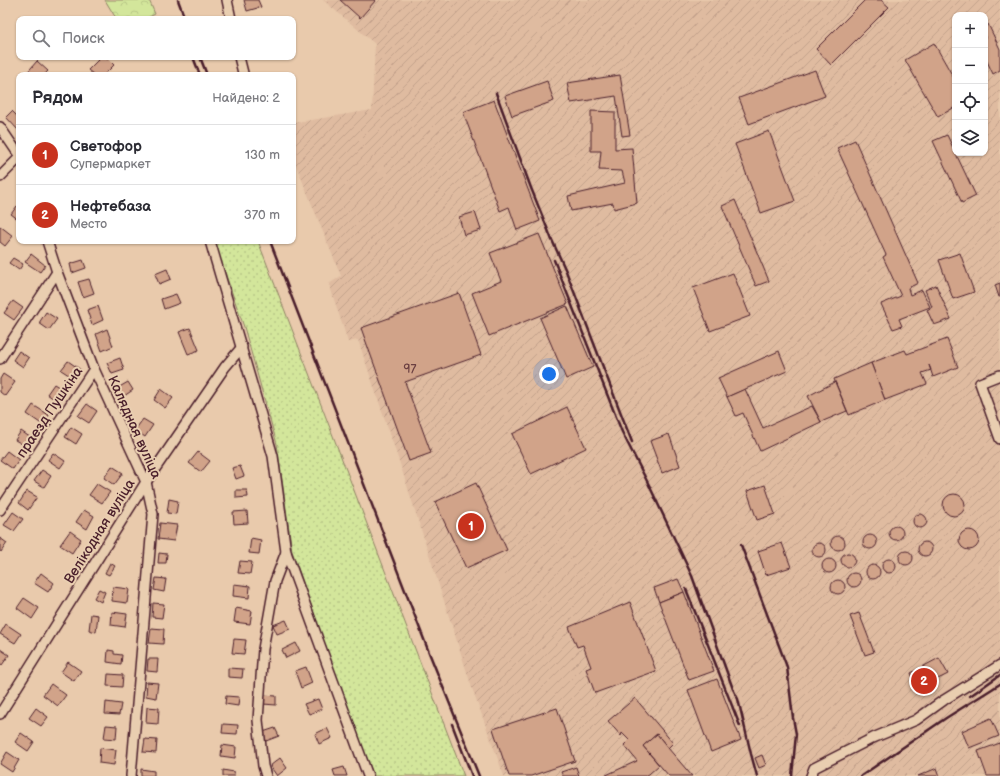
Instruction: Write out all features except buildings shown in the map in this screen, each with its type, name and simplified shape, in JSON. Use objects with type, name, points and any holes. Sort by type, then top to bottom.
[{"type":"street","points":[[227,0],[230,16]]},
{"type":"street","points":[[240,60],[243,72]]},
{"type":"street","points":[[0,127],[16,151]]},
{"type":"street","points":[[0,177],[16,161]]},
{"type":"street","name":"Калядная вуліца","points":[[48,244],[57,272],[94,369],[146,482],[153,514],[131,776]]},
{"type":"street","points":[[211,244],[273,456],[286,552],[368,776]]},
{"type":"street","points":[[0,359],[57,272]]},
{"type":"street","name":"Велікодная вуліца","points":[[0,714],[146,482],[225,367],[242,347]]},
{"type":"street","name":"праезд Пушкіна","points":[[0,510],[94,369]]},
{"type":"street","points":[[1000,375],[980,383],[1000,439]]},
{"type":"street","points":[[266,776],[263,766],[258,720],[263,649],[275,581],[286,552]]},
{"type":"street","points":[[811,776],[814,768],[873,738],[916,720],[944,700],[1000,665]]},
{"type":"shaded area","points":[[323,0],[1000,0],[1000,776],[504,776],[472,688],[400,464],[358,340],[348,342],[329,284],[341,276],[296,165],[296,123],[372,110],[375,44]]},
{"type":"green space","points":[[105,0],[149,0],[155,14],[151,16],[114,15]]},
{"type":"green space","points":[[215,244],[259,244],[464,776],[374,776],[352,721],[292,551],[277,444],[244,327]]},
{"type":"railway","points":[[178,0],[184,16]]},
{"type":"railway","points":[[194,60],[199,72]]},
{"type":"railway","points":[[201,60],[206,72]]},
{"type":"railway","points":[[496,93],[531,188],[566,271],[632,442]]},
{"type":"railway","points":[[271,244],[430,655],[479,776]]},
{"type":"railway","points":[[554,260],[622,432],[692,576],[738,699],[757,776]]},
{"type":"railway","points":[[741,545],[787,667],[796,734],[792,776]]},
{"type":"railway","points":[[686,589],[740,726]]},
{"type":"railway","points":[[970,696],[1000,675]]},
{"type":"railway","points":[[861,776],[946,718],[1000,684]]},
{"type":"railway","points":[[452,724],[472,776]]},
{"type":"place","name":"Светофор","points":[[471,526]]},
{"type":"place","name":"Нефтебаза","points":[[924,681]]}]
